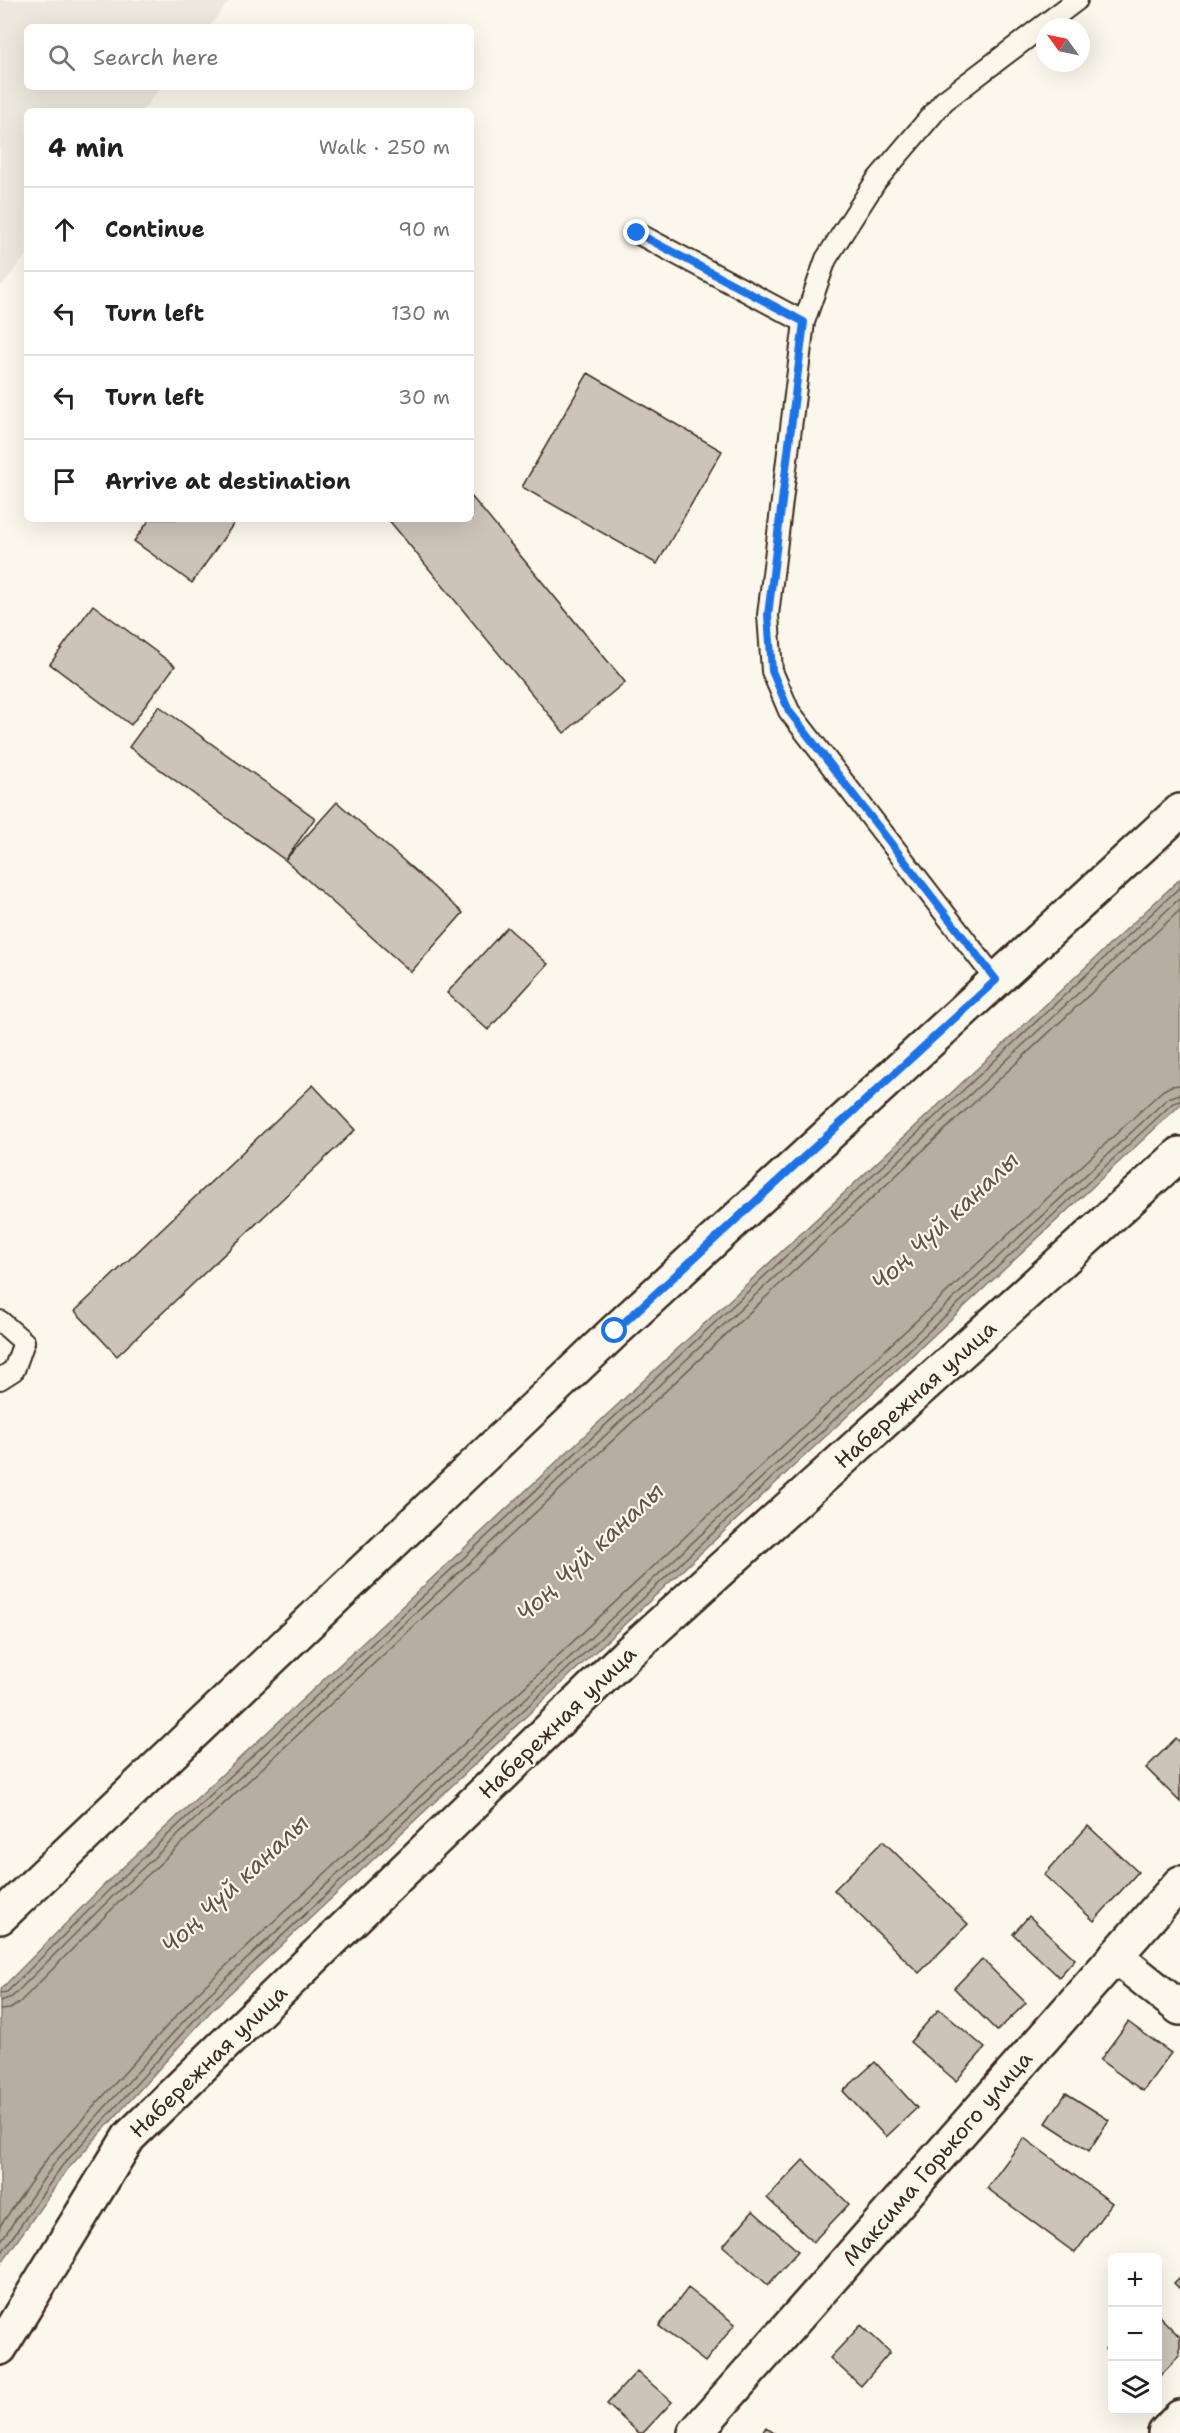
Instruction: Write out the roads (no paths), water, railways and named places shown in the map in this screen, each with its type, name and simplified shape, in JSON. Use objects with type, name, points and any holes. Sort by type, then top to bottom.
[{"type":"street","points":[[3,1907],[615,1331],[1180,811]]},
{"type":"street","name":"Набережная улица","points":[[0,2348],[129,2137],[626,1655],[1180,1154]]},
{"type":"street","name":"Максима Горького улица","points":[[695,2433],[1180,1883]]},
{"type":"street","points":[[1115,1956],[1180,2008]]},
{"type":"street","points":[[1165,2433],[1180,2417]]},
{"type":"lane","points":[[996,980],[789,711],[772,671],[768,615],[804,322],[826,260],[876,181],[944,101],[1077,0]]},
{"type":"lane","points":[[637,233],[804,322]]},
{"type":"lane","points":[[0,1321],[24,1342],[14,1370],[0,1379]]},
{"type":"water","name":"Чоң Чүй каналы","points":[[1180,879],[1180,1105],[212,2010],[67,2170],[0,2265],[0,1990],[104,1885]]}]
